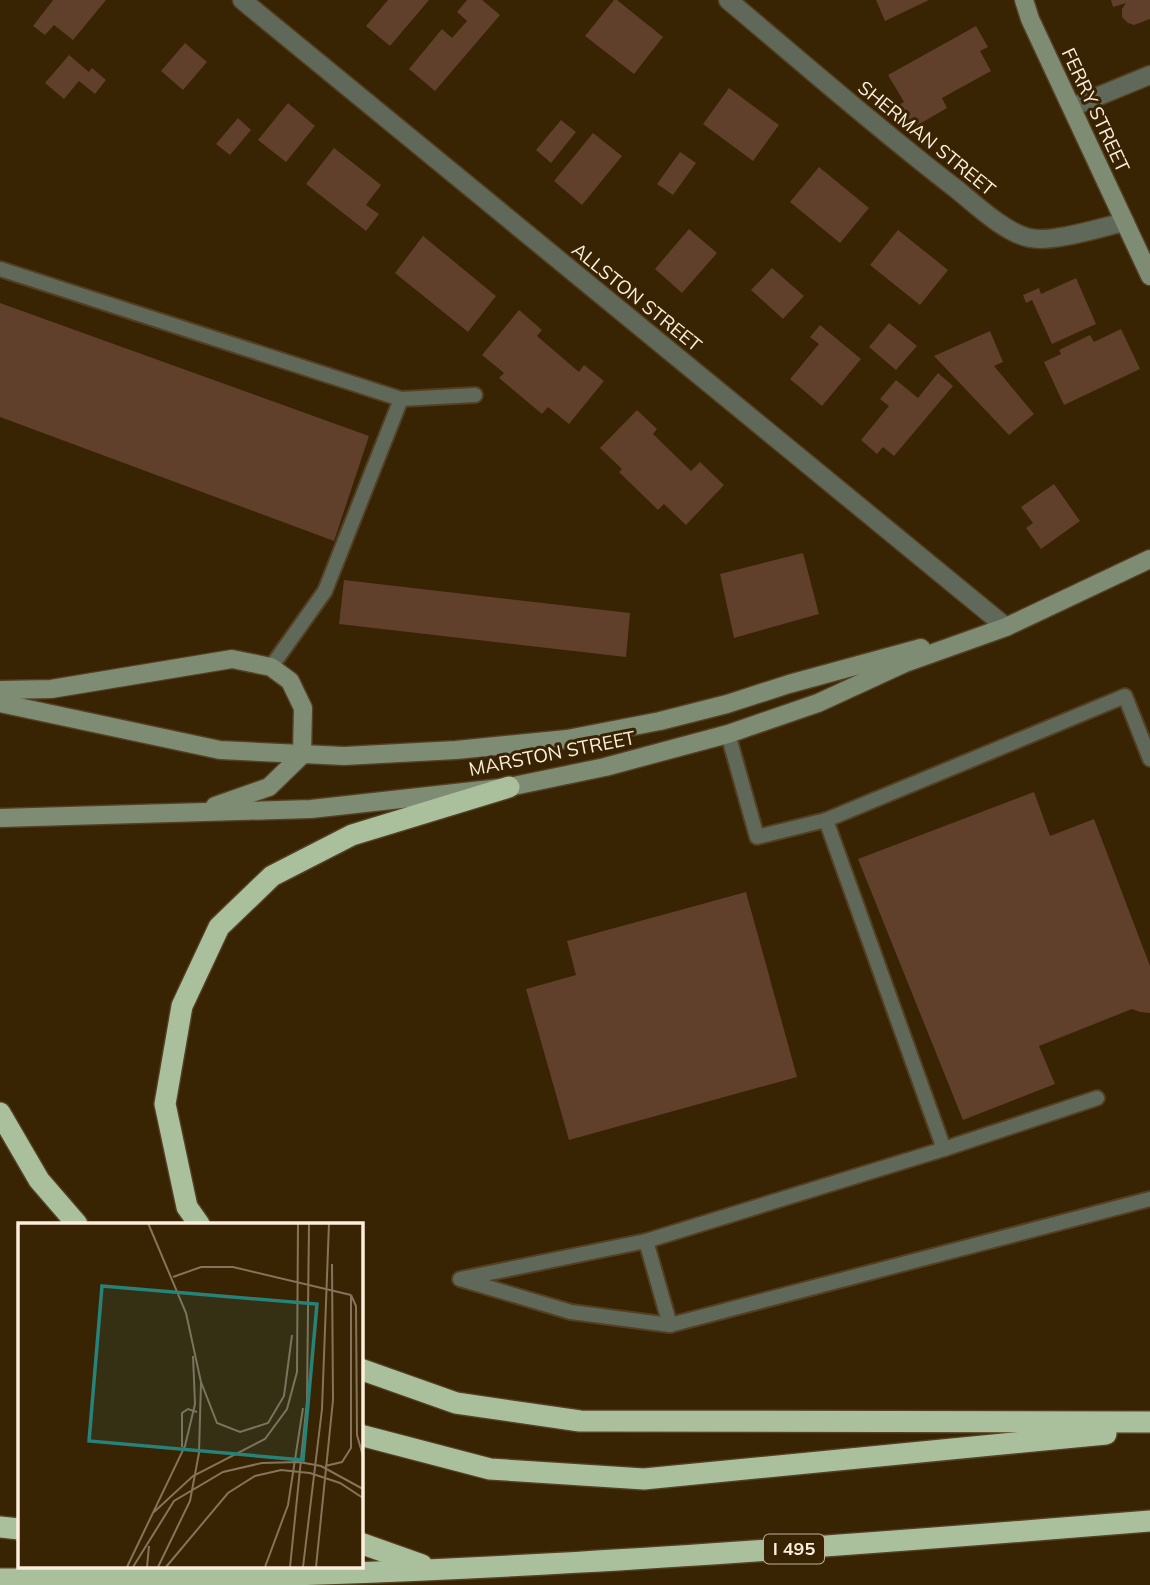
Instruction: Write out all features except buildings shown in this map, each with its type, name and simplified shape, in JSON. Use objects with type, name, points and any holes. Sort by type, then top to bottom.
[{"type":"highway","points":[[198,1223],[187,1207],[165,1104],[182,1006],[219,926],[272,876],[352,835],[509,787]]},
{"type":"highway","points":[[0,1113],[39,1180],[76,1223]]},
{"type":"highway","points":[[362,1370],[456,1404],[580,1421],[1150,1422]]},
{"type":"highway","points":[[362,1436],[490,1468],[644,1479],[1150,1429]]},
{"type":"highway","name":"I 495","points":[[0,1579],[437,1570],[813,1548],[1150,1521]]},
{"type":"highway","points":[[0,1527],[18,1529]]},
{"type":"highway","points":[[362,1545],[437,1570]]},
{"type":"main road","name":"FERRY STREET","points":[[1024,0],[1030,19],[1150,275]]},
{"type":"main road","name":"MARSTON STREET","points":[[0,818],[311,809],[509,787],[605,767],[728,734],[818,703],[905,663],[1006,627],[1150,559]]},
{"type":"main road","name":"MARSTON STREET","points":[[0,703],[220,750],[344,756],[456,750],[567,739],[660,721],[727,704],[874,659],[1006,627]]},
{"type":"main road","points":[[0,690],[51,689],[232,659],[271,667],[290,681],[303,708],[302,755],[269,787],[198,812]]},
{"type":"street","name":"ALLSTON STREET","points":[[242,0],[1006,627]]},
{"type":"street","name":"SHERMAN STREET","points":[[728,0],[904,149],[1014,231],[1030,238],[1047,238],[1125,222]]},
{"type":"street","points":[[1072,107],[1150,75]]},
{"type":"lane","points":[[0,269],[401,399],[475,395]]},
{"type":"lane","points":[[271,667],[325,591],[401,399]]},
{"type":"lane","points":[[728,734],[757,837],[826,820],[1125,696],[1150,759]]},
{"type":"lane","points":[[826,820],[944,1149]]},
{"type":"lane","points":[[1097,1098],[944,1149],[646,1241],[460,1279],[570,1312],[670,1325],[1150,1199]]},
{"type":"lane","points":[[646,1241],[670,1325]]}]
